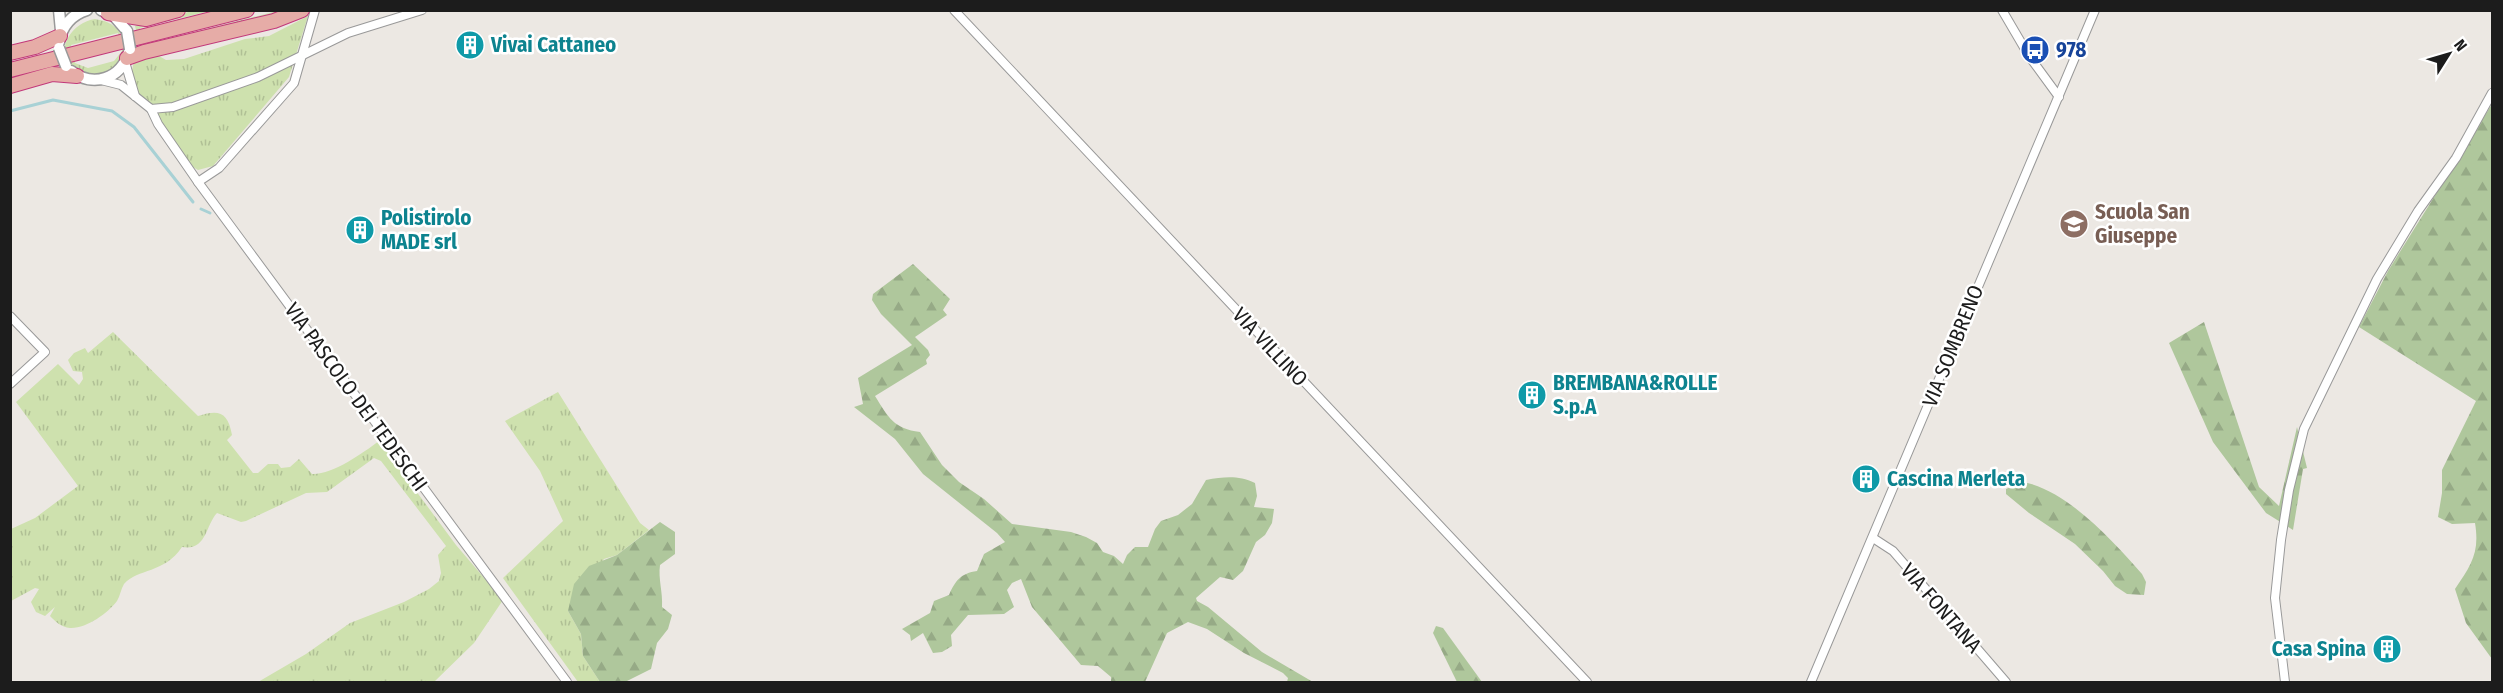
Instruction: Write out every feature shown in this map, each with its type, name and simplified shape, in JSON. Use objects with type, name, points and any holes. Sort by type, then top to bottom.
[{"type":"highway","points":[[105,12],[146,19],[178,10]]},
{"type":"highway","points":[[125,53],[142,37],[247,10]]},
{"type":"highway","points":[[10,70],[144,52],[274,21],[302,10]]},
{"type":"highway","points":[[10,53],[34,47],[60,36]]},
{"type":"highway","points":[[10,86],[52,74],[73,72]]},
{"type":"street","points":[[59,10],[60,54],[73,72],[88,80],[118,84],[151,108],[172,107],[258,77],[348,33],[422,10]]},
{"type":"street","points":[[60,36],[70,20],[87,10]]},
{"type":"street","points":[[198,182],[219,168],[294,83],[315,10]]},
{"type":"street","name":"VIA VILLINO","points":[[954,10],[1587,682]]},
{"type":"street","points":[[2002,10],[2029,56],[2059,98]]},
{"type":"street","name":"VIA SOMBRENO","points":[[1811,682],[2030,159],[2059,98],[2095,10]]},
{"type":"street","points":[[105,12],[121,22],[127,31],[125,53],[136,97]]},
{"type":"street","points":[[101,80],[112,75],[125,53]]},
{"type":"street","points":[[2285,682],[2275,598],[2289,490],[2304,429],[2377,279],[2418,211],[2456,158],[2493,93]]},
{"type":"street","name":"VIA PASCOLO DEI TEDESCHI","points":[[151,108],[158,124],[198,182],[567,682]]},
{"type":"street","points":[[10,316],[45,352],[10,384]]},
{"type":"street","name":"VIA FONTANA","points":[[1873,538],[1893,551],[2006,682]]},
{"type":"green space","points":[[192,11],[210,11],[140,28],[144,45],[277,11],[283,12],[140,47],[135,26]]},
{"type":"green space","points":[[308,16],[289,77],[213,166],[198,170],[193,167],[133,86],[131,75],[134,61],[154,53],[166,60],[184,59],[245,39],[269,36]]},
{"type":"green space","points":[[95,19],[111,24],[117,29],[123,40],[121,64],[95,78],[73,68],[67,61],[65,53],[68,38],[79,25]],"holes":[[[118,33],[122,51],[114,61],[88,68],[75,63],[71,45]]]},
{"type":"green space","points":[[2492,104],[2492,659],[2466,623],[2455,589],[2473,558],[2476,543],[2475,523],[2452,524],[2438,517],[2442,493],[2442,470],[2476,401],[2359,327],[2388,271]]},
{"type":"green space","points":[[913,264],[950,299],[943,310],[947,315],[915,337],[928,350],[930,355],[926,360],[927,364],[875,396],[893,421],[904,428],[920,432],[942,465],[959,482],[984,499],[1012,524],[1071,532],[1086,537],[1097,543],[1103,552],[1114,556],[1123,564],[1127,555],[1135,547],[1148,547],[1161,521],[1178,515],[1192,504],[1206,480],[1231,477],[1255,483],[1257,496],[1254,507],[1274,509],[1272,523],[1265,535],[1256,542],[1243,571],[1233,580],[1220,577],[1196,598],[1262,652],[1313,682],[1287,682],[1288,678],[1283,673],[1244,653],[1207,629],[1188,622],[1167,633],[1145,682],[1111,682],[1111,677],[1098,666],[1081,665],[1032,607],[1021,579],[1012,583],[1007,590],[1014,607],[1004,614],[968,615],[951,635],[952,646],[942,652],[933,653],[923,633],[911,641],[910,635],[902,629],[930,613],[934,601],[949,595],[959,578],[977,571],[984,554],[1005,542],[997,533],[923,474],[895,439],[854,407],[863,404],[858,378],[912,345],[881,314],[872,300],[873,294]]},
{"type":"green space","points":[[2204,322],[2259,487],[2279,506],[2297,427],[2307,468],[2303,469],[2293,530],[2266,513],[2213,442],[2169,343]]},
{"type":"green space","points":[[113,332],[198,416],[217,413],[225,417],[232,435],[227,440],[253,473],[258,473],[268,464],[278,464],[281,468],[290,467],[299,459],[312,474],[329,471],[379,441],[456,545],[503,600],[474,643],[434,682],[258,682],[306,654],[350,623],[404,602],[439,581],[441,573],[438,555],[446,546],[381,461],[374,458],[327,492],[306,493],[246,521],[241,522],[217,513],[201,541],[190,547],[182,547],[167,562],[130,579],[124,584],[113,606],[83,626],[70,628],[59,624],[50,616],[55,607],[45,616],[36,612],[31,602],[39,589],[35,588],[11,601],[11,529],[35,518],[78,486],[16,402],[58,364],[79,385],[83,379],[82,372],[73,371],[68,360],[74,353],[85,348],[88,353]]},
{"type":"green space","points":[[558,392],[640,523],[649,530],[617,555],[604,559],[568,611],[581,634],[583,656],[600,682],[578,682],[503,578],[563,521],[540,471],[505,421]]},
{"type":"green space","points":[[2023,482],[2056,495],[2103,532],[2142,574],[2146,582],[2144,595],[2127,594],[2115,586],[2075,544],[2029,513],[2006,494],[2006,489]]},
{"type":"green space","points":[[660,522],[675,532],[675,554],[660,565],[662,607],[672,615],[668,629],[657,643],[651,669],[625,682],[600,682],[583,656],[581,634],[568,611],[574,584],[589,566],[617,555]]},
{"type":"green space","points":[[1436,626],[1443,628],[1482,682],[1457,682],[1433,633]]},
{"type":"waterway","points":[[10,111],[53,100],[112,111],[134,127],[193,202]]},
{"type":"waterway","points":[[201,209],[210,213]]},
{"type":"place","name":"Vivai Cattaneo","points":[[470,45]]},
{"type":"place","name":"978","points":[[2035,50]]},
{"type":"place","name":"Scuola San Giuseppe","points":[[2074,224]]},
{"type":"place","name":"Polistirolo MADE srl","points":[[360,230]]},
{"type":"place","name":"BREMBANA&ROLLE S.p.A","points":[[1532,395]]},
{"type":"place","name":"Cascina Merleta","points":[[1866,479]]},
{"type":"place","name":"Casa Spina","points":[[2387,649]]}]
